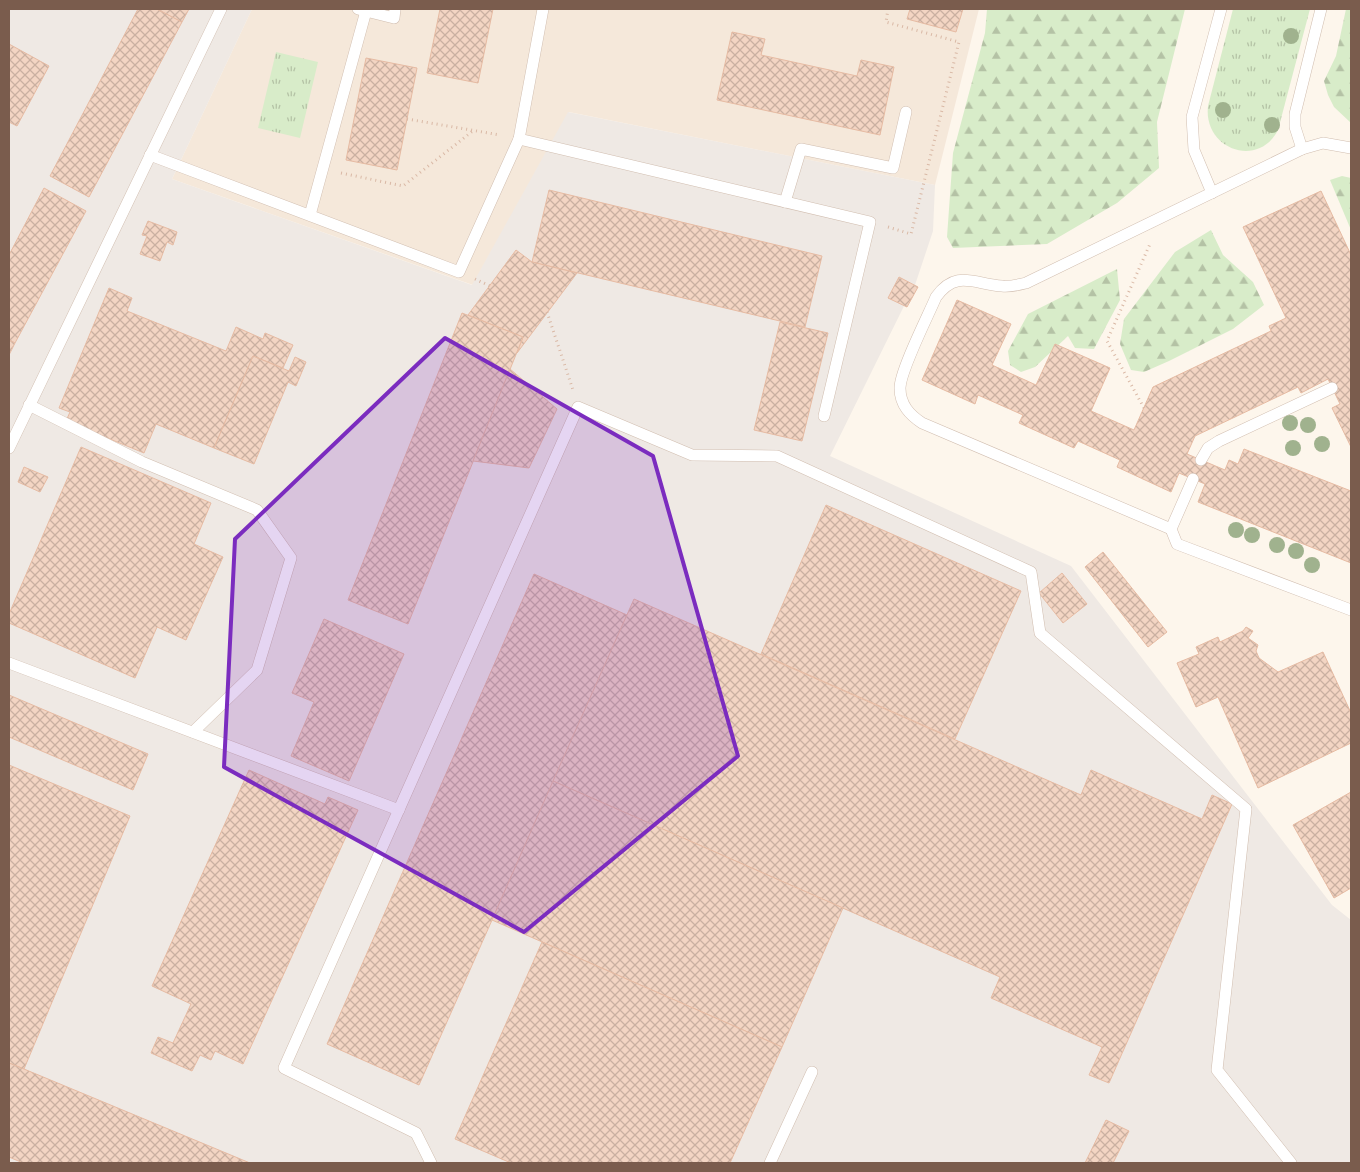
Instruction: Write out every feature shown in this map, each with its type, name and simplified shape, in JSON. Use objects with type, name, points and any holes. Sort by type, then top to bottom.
[{"type":"lane","points":[[9,448],[221,9]]},
{"type":"lane","points":[[310,215],[362,10],[394,18],[395,9]]},
{"type":"lane","points":[[150,155],[459,272],[519,139],[543,9]]},
{"type":"lane","points":[[1212,193],[1194,150],[1192,117],[1221,9]]},
{"type":"lane","points":[[1302,149],[1295,127],[1295,114],[1321,9]]},
{"type":"lane","points":[[784,202],[801,149],[893,168],[906,112]]},
{"type":"lane","points":[[519,139],[870,222],[824,416]]},
{"type":"lane","points":[[1351,148],[1323,143],[1302,149],[1026,283],[1002,286],[962,280],[947,285],[936,297],[903,373],[900,388],[906,409],[922,423],[1171,529],[1177,544],[1351,610]]},
{"type":"lane","points":[[1201,460],[1208,448],[1219,441],[1332,388]]},
{"type":"lane","points":[[29,405],[142,462],[256,510],[291,558],[257,670],[193,732]]},
{"type":"lane","points":[[431,1163],[416,1133],[284,1068],[578,407],[692,454],[777,456],[1031,572],[1040,633],[1246,808],[1217,1070],[1291,1163]]},
{"type":"lane","points":[[1171,529],[1193,479]]},
{"type":"lane","points":[[9,663],[399,810]]},
{"type":"lane","points":[[770,1163],[812,1072]]},
{"type":"path","points":[[407,118],[519,139]]},
{"type":"path","points":[[323,169],[403,186],[474,130]]},
{"type":"path","points":[[1144,408],[1107,341],[1161,218]]},
{"type":"path","points":[[548,312],[578,407]]},
{"type":"highlighted area","points":[[445,338],[653,456],[738,756],[524,932],[224,767],[235,539]]},
{"type":"shaded area","points":[[9,9],[252,9],[172,179],[472,285],[568,112],[935,185],[933,231],[915,285],[918,287],[907,307],[904,306],[830,456],[1071,566],[1332,905],[1351,920],[1351,1163],[9,1163]]},
{"type":"shaded area","points":[[252,9],[979,9],[935,185],[569,112],[473,285],[172,179]]},
{"type":"green space","points":[[987,9],[1185,9],[1157,122],[1159,168],[1117,203],[1047,244],[953,248],[947,237],[953,153],[985,33]]},
{"type":"green space","points":[[1233,9],[1310,9],[1278,130],[1269,142],[1258,149],[1246,151],[1234,149],[1223,143],[1214,133],[1209,121],[1208,106]]},
{"type":"green space","points":[[1346,9],[1351,9],[1351,123],[1334,107],[1324,81],[1336,56]]},
{"type":"green space","points":[[276,52],[318,62],[300,138],[258,128]]},
{"type":"green space","points":[[1342,176],[1351,178],[1351,230],[1330,180]]},
{"type":"green space","points":[[1211,230],[1223,255],[1253,282],[1264,305],[1233,329],[1169,361],[1144,372],[1131,370],[1120,344],[1124,319],[1175,252]]},
{"type":"green space","points":[[1117,269],[1120,300],[1094,349],[1075,348],[1068,336],[1035,367],[1021,372],[1010,365],[1008,351],[1028,314]]},
{"type":"building","points":[[138,9],[157,9],[182,22],[89,197],[50,176]]},
{"type":"building","points":[[157,9],[189,9],[182,22]]},
{"type":"building","points":[[440,9],[493,9],[478,83],[427,73]]},
{"type":"building","points":[[910,9],[963,9],[956,32],[907,19]]},
{"type":"building","points":[[732,32],[765,39],[761,55],[857,76],[861,60],[894,67],[880,135],[717,100]]},
{"type":"building","points":[[9,44],[49,66],[17,126],[9,122]]},
{"type":"building","points":[[366,58],[417,68],[397,170],[346,160]]},
{"type":"building","points":[[44,188],[86,211],[15,343],[9,340],[9,255]]},
{"type":"building","points":[[549,190],[822,256],[805,327],[532,262]]},
{"type":"building","points":[[1321,191],[1351,255],[1351,447],[1332,408],[1340,404],[1328,379],[1301,393],[1298,387],[1195,436],[1187,454],[1225,470],[1229,460],[1238,464],[1244,449],[1351,491],[1351,563],[1198,502],[1205,484],[1179,473],[1171,492],[1117,467],[1120,460],[1078,441],[1074,448],[1019,423],[1023,415],[978,395],[975,404],[922,380],[957,300],[1011,324],[992,365],[1036,385],[1055,344],[1110,368],[1091,411],[1134,430],[1153,387],[1271,331],[1269,326],[1286,318],[1243,227]]},
{"type":"building","points":[[148,221],[177,232],[173,245],[167,242],[160,261],[140,254],[147,236],[142,235]]},
{"type":"building","points":[[516,250],[532,262],[577,273],[517,353],[523,337],[468,315]]},
{"type":"building","points":[[899,277],[918,287],[907,307],[888,298]]},
{"type":"building","points":[[109,288],[132,298],[127,311],[226,351],[236,327],[263,339],[265,333],[293,345],[283,368],[253,356],[214,448],[156,424],[144,453],[66,421],[70,412],[59,408]]},
{"type":"building","points":[[462,313],[523,337],[408,624],[348,600]]},
{"type":"building","points":[[780,322],[828,333],[802,441],[754,430]]},
{"type":"building","points":[[9,340],[15,343],[9,355]]},
{"type":"building","points":[[253,356],[289,371],[295,357],[306,362],[296,386],[288,382],[254,464],[214,448]]},
{"type":"building","points":[[510,369],[557,409],[529,468],[473,461]]},
{"type":"building","points":[[81,447],[211,503],[194,544],[223,557],[186,640],[157,627],[135,678],[9,623],[9,614]]},
{"type":"building","points":[[24,467],[48,477],[40,492],[18,482]]},
{"type":"building","points":[[826,505],[1021,591],[955,739],[761,654]]},
{"type":"building","points":[[1103,552],[1167,632],[1148,647],[1085,567]]},
{"type":"building","points":[[1062,573],[1087,604],[1063,623],[1039,593]]},
{"type":"building","points":[[534,574],[627,615],[419,1085],[327,1044]]},
{"type":"building","points":[[634,599],[1081,795],[1091,770],[1202,819],[1212,795],[1232,804],[1109,1083],[1089,1075],[1102,1047],[991,998],[1000,977],[553,781]]},
{"type":"building","points":[[324,619],[404,654],[349,781],[291,756],[314,702],[292,693]]},
{"type":"building","points":[[1246,627],[1253,631],[1248,638],[1258,645],[1256,651],[1259,658],[1278,672],[1323,652],[1351,713],[1351,743],[1258,788],[1218,697],[1196,707],[1177,663],[1199,654],[1196,647],[1218,637],[1220,642],[1243,631]]},
{"type":"building","points":[[9,695],[148,754],[133,790],[9,737]]},
{"type":"building","points":[[9,765],[130,816],[24,1069],[9,1063]]},
{"type":"building","points":[[249,770],[325,804],[328,797],[358,810],[243,1064],[215,1051],[211,1060],[200,1055],[192,1071],[151,1053],[158,1037],[173,1043],[191,1004],[152,986]]},
{"type":"building","points":[[553,781],[843,908],[782,1047],[492,920]]},
{"type":"building","points":[[1351,792],[1351,888],[1334,898],[1293,825]]},
{"type":"building","points":[[542,942],[782,1047],[730,1163],[511,1163],[455,1139]]},
{"type":"building","points":[[9,1063],[250,1163],[23,1163],[9,1157]]},
{"type":"building","points":[[1106,1120],[1129,1131],[1113,1163],[1085,1163]]}]
